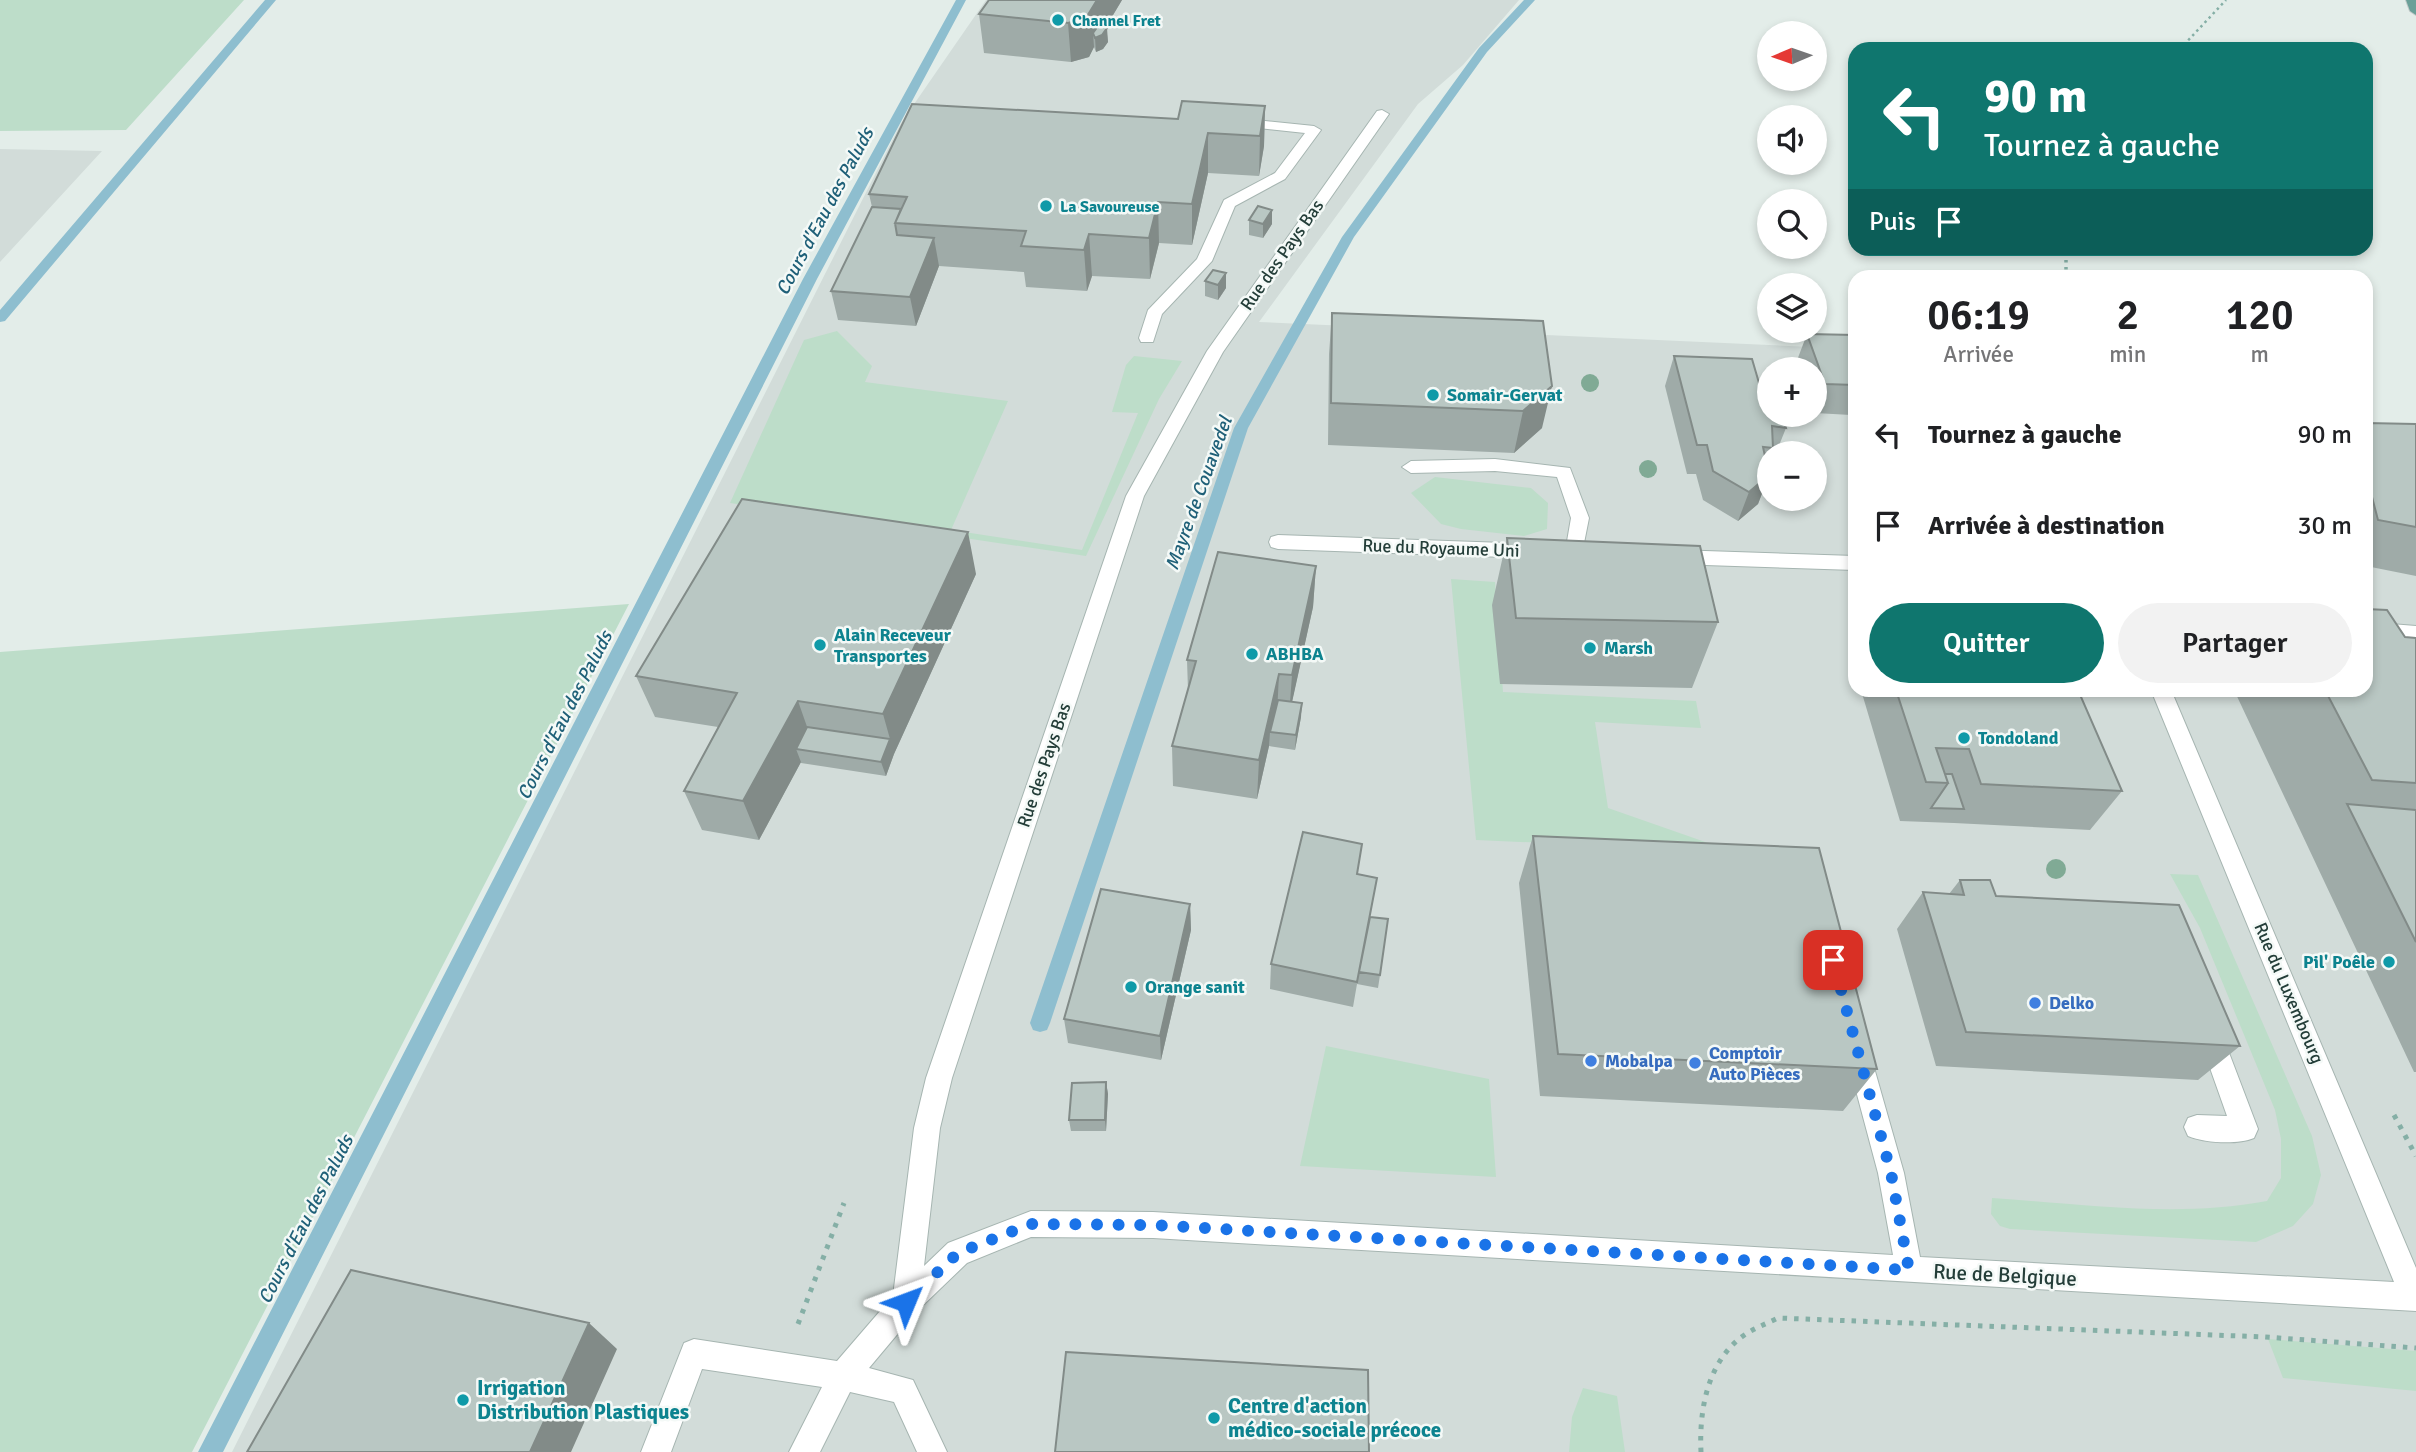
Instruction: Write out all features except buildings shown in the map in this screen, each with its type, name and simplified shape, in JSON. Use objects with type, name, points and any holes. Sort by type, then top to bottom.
[{"type":"main road","points":[[2412,0],[2416,12]]},
{"type":"street","name":"Rue des Pays Bas","points":[[906,1302],[926,1128],[939,1077],[1135,496],[1215,351],[1382,114]]},
{"type":"street","points":[[1147,338],[1154,313],[1204,261],[1229,203],[1280,176],[1314,130],[1251,122],[1224,122]]},
{"type":"street","name":"Rue du Royaume Uni","points":[[1278,542],[1568,553],[1580,518],[1564,472],[1495,466],[1411,467]]},
{"type":"street","points":[[1656,556],[1848,564]]},
{"type":"street","points":[[2373,629],[2416,632]]},
{"type":"street","name":"Rue du Luxembourg","points":[[2164,697],[2415,1296]]},
{"type":"street","points":[[2197,1128],[2245,1129],[2203,1016]]},
{"type":"street","points":[[1855,1040],[1891,1173],[1909,1270]]},
{"type":"street","name":"Rue de Belgique","points":[[906,1302],[958,1253],[1031,1224],[1153,1225],[1909,1270],[2415,1296]]},
{"type":"street","points":[[804,1452],[842,1376],[906,1302]]},
{"type":"street","points":[[656,1452],[694,1353],[842,1376],[903,1390],[932,1452]]},
{"type":"path","points":[[2187,42],[2226,0]]},
{"type":"path","points":[[2394,1115],[2416,1156]]},
{"type":"path","points":[[782,1368],[844,1203]]},
{"type":"path","points":[[1701,1452],[1699,1432],[1713,1370],[1737,1339],[1778,1318],[2265,1337],[2416,1348]]},
{"type":"shaded area","points":[[986,0],[1519,0],[1463,65],[1418,104],[1259,322],[1848,349],[1848,697],[2373,697],[2373,460],[2416,460],[2416,1452],[232,1452],[901,123]]},
{"type":"shaded area","points":[[0,149],[102,151],[0,262]]},
{"type":"green space","points":[[0,0],[244,0],[126,130],[0,131]]},
{"type":"green space","points":[[837,331],[872,366],[865,382],[1008,401],[951,530],[1082,550],[1138,413],[1112,412],[1126,365],[1134,356],[1182,361],[1159,399],[1086,556],[730,503],[804,340]]},
{"type":"green space","points":[[1435,477],[1531,488],[1548,503],[1547,529],[1524,536],[1441,524],[1411,493]]},
{"type":"green space","points":[[1451,579],[1495,582],[1503,692],[1696,701],[1701,728],[1595,722],[1608,808],[1731,851],[1476,840]]},
{"type":"green space","points":[[629,604],[192,1452],[0,1452],[0,652]]},
{"type":"green space","points":[[2170,874],[2198,875],[2312,1136],[2321,1175],[2313,1204],[2293,1226],[2256,1242],[2010,1229],[2000,1226],[1991,1214],[1992,1198],[2130,1208],[2199,1209],[2267,1201],[2281,1178],[2281,1139],[2275,1110],[2200,928]]},
{"type":"green space","points":[[1326,1046],[1489,1079],[1496,1177],[1300,1166]]},
{"type":"green space","points":[[2268,1339],[2416,1351],[2416,1391],[2283,1378]]},
{"type":"green space","points":[[1583,1388],[1617,1396],[1625,1452],[1569,1452],[1572,1417]]},
{"type":"waterway","points":[[0,318],[271,0]]},
{"type":"waterway","name":"Cours d'Eau des Paluds","points":[[210,1452],[810,279],[961,0]]},
{"type":"waterway","name":"Mayre de Couavedel","points":[[1040,1023],[1241,428],[1348,237],[1483,50],[1530,0]]},
{"type":"place","name":"Channel Fret","points":[[1058,20]]},
{"type":"place","name":"La Savoureuse","points":[[1046,206]]},
{"type":"place","name":"Somair-Gervat","points":[[1433,395]]},
{"type":"place","name":"Alain Receveur Transportes","points":[[820,645]]},
{"type":"place","name":"Marsh","points":[[1590,648]]},
{"type":"place","name":"ABHBA","points":[[1252,654]]},
{"type":"place","name":"Tondoland","points":[[1964,738]]},
{"type":"place","name":"Pil' Poêle","points":[[2389,962]]},
{"type":"place","name":"Orange sanit","points":[[1131,987]]},
{"type":"place","name":"Delko","points":[[2035,1003]]},
{"type":"place","name":"Mobalpa","points":[[1591,1061]]},
{"type":"place","name":"Comptoir Auto Pièces","points":[[1695,1063]]},
{"type":"place","name":"Irrigation Distribution Plastiques","points":[[463,1400]]},
{"type":"place","name":"Centre d'action médico-sociale précoce","points":[[1214,1418]]},
{"type":"route","points":[[906,1302],[958,1253],[1031,1224],[1153,1225],[1909,1270],[1891,1173],[1833,960]]}]
